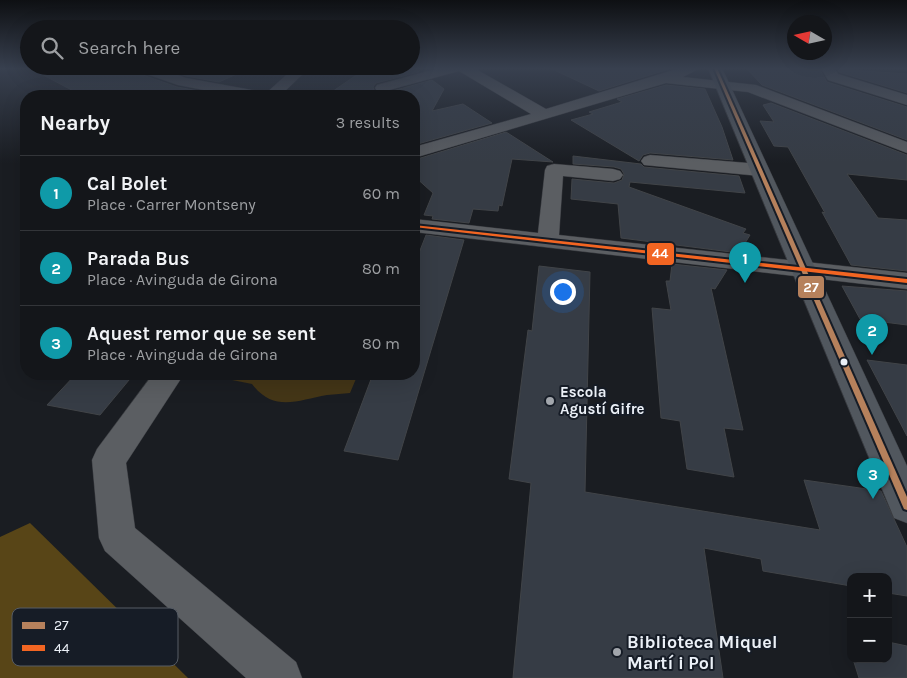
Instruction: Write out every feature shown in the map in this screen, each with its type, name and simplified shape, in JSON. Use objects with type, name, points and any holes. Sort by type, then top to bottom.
[{"type":"main road","points":[[736,100],[760,170],[907,506]]},
{"type":"street","points":[[518,100],[543,114]]},
{"type":"street","points":[[420,151],[593,100]]},
{"type":"street","points":[[781,100],[907,148]]},
{"type":"street","points":[[650,162],[760,170]]},
{"type":"street","points":[[548,240],[554,170],[613,175]]},
{"type":"street","points":[[420,227],[907,281]]},
{"type":"street","points":[[165,380],[109,460],[118,538],[280,678]]},
{"type":"shaded area","points":[[232,380],[355,380],[350,393],[287,402],[269,399],[252,384]]},
{"type":"shaded area","points":[[30,523],[117,608],[12,608],[12,666],[176,666],[188,678],[0,678],[0,537]]},
{"type":"building","points":[[420,100],[438,100],[432,111],[463,104],[492,123],[420,143]]},
{"type":"building","points":[[618,100],[710,100],[722,127],[733,160],[650,153],[643,155],[639,161],[571,120],[593,114],[589,112],[622,102]]},
{"type":"building","points":[[801,100],[883,100],[907,107],[907,140]]},
{"type":"building","points":[[771,103],[907,155],[907,180],[847,174],[878,218],[907,220],[907,271],[851,265],[822,212],[825,213],[788,147],[774,146],[760,121],[774,122],[763,105]]},
{"type":"building","points":[[506,132],[553,162],[512,159],[502,206],[499,205],[498,211],[473,209],[469,223],[432,219],[433,216],[424,215],[433,193],[420,181],[420,158]]},
{"type":"building","points":[[573,156],[641,164],[644,167],[739,176],[745,193],[630,182],[629,187],[746,229],[743,233],[750,235],[739,253],[621,238],[618,204],[571,199],[572,179],[614,183],[622,180],[624,174],[621,169],[614,167],[573,164]]},
{"type":"building","points":[[426,235],[464,240],[398,460],[344,451],[371,380],[420,380],[420,250]]},
{"type":"building","points":[[672,264],[727,270],[715,289],[711,288],[743,430],[724,428],[734,477],[687,469],[680,421],[661,418],[652,308],[671,310],[666,281],[670,281]]},
{"type":"building","points":[[539,266],[590,272],[585,492],[820,530],[804,480],[881,491],[907,547],[907,596],[892,594],[892,573],[847,573],[847,585],[763,571],[761,559],[704,548],[723,678],[513,678],[531,483],[509,479],[528,330],[532,331]]},
{"type":"building","points":[[842,286],[907,291],[907,325],[860,319]]},
{"type":"building","points":[[867,360],[907,365],[907,436]]},
{"type":"building","points":[[70,380],[129,380],[100,415],[47,405]]},
{"type":"building","points":[[892,643],[907,646],[907,678],[859,678],[854,663],[892,663]]},
{"type":"transit line","name":"27","points":[[729,100],[907,506]]},
{"type":"transit line","name":"44","points":[[420,227],[907,281]]},
{"type":"place","name":"Cal Bolet","points":[[745,283]]},
{"type":"place","name":"Parada Bus","points":[[872,355]]},
{"type":"place","name":"Escola Agustí Gifre","points":[[550,401]]},
{"type":"place","name":"Aquest remor que se sent","points":[[873,499]]},
{"type":"place","name":"Biblioteca Miquel Martí i Pol","points":[[617,652]]}]
